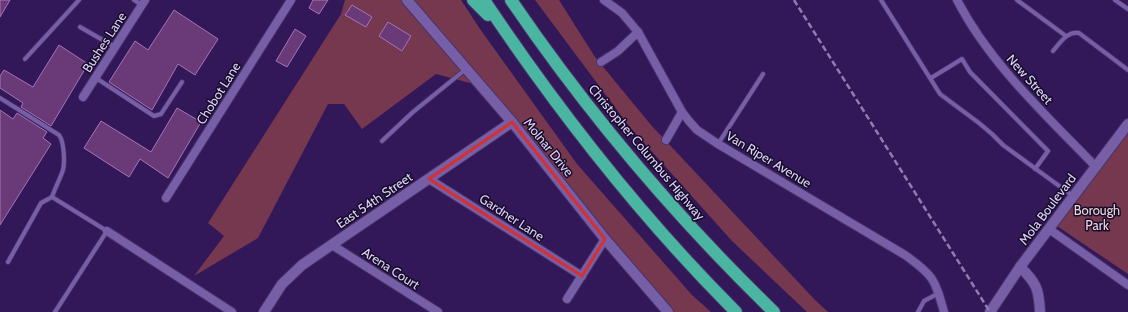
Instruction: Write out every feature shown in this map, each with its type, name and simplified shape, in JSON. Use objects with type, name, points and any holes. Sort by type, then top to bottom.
[{"type":"highway","points":[[473,0],[509,38]]},
{"type":"highway","points":[[484,0],[547,92],[610,174],[677,251],[736,312]]},
{"type":"highway","name":"Christopher Columbus Highway","points":[[511,0],[569,81],[627,154],[689,225],[774,312]]},
{"type":"street","name":"Chobot Lane","points":[[166,198],[291,0]]},
{"type":"street","name":"Molnar Drive","points":[[407,0],[512,122],[605,239],[668,312]]},
{"type":"street","name":"New Street","points":[[957,0],[965,16],[989,51],[1033,101],[1096,167]]},
{"type":"street","name":"Van Riper Avenue","points":[[607,1],[622,13],[638,32],[682,112],[697,130],[905,255],[923,268],[931,276],[939,293],[944,312]]},
{"type":"street","name":"Bushes Lane","points":[[84,97],[95,77],[144,2]]},
{"type":"street","points":[[601,62],[618,51],[638,32]]},
{"type":"street","points":[[666,140],[682,112]]},
{"type":"street","name":"East 54th Street","points":[[267,311],[282,284],[302,265],[512,122]]},
{"type":"street","name":"Mola Boulevard","points":[[990,312],[1020,267],[1073,196],[1127,128]]},
{"type":"street","name":"Gardner Lane","points":[[429,178],[582,276]]},
{"type":"street","points":[[1049,229],[1128,285]]},
{"type":"street","points":[[107,231],[232,312]]},
{"type":"street","points":[[567,298],[605,239]]},
{"type":"street","name":"Arena Court","points":[[332,245],[438,312]]},
{"type":"street","points":[[1020,267],[1033,281],[1037,289],[1040,312]]},
{"type":"lane","points":[[26,59],[80,0]]},
{"type":"lane","points":[[134,0],[144,2]]},
{"type":"lane","points":[[881,0],[940,94],[979,123],[1003,145],[1073,196]]},
{"type":"lane","points":[[1018,0],[1066,36]]},
{"type":"lane","points":[[1115,0],[1128,9]]},
{"type":"lane","points":[[80,27],[115,47]]},
{"type":"lane","points":[[1053,51],[1066,36],[1074,32],[1079,33],[1128,70]]},
{"type":"lane","points":[[930,78],[962,59],[970,72],[1048,151],[1035,168]]},
{"type":"lane","points":[[382,141],[413,112],[466,69]]},
{"type":"lane","points":[[718,144],[763,74]]},
{"type":"lane","points":[[95,77],[154,116],[161,114],[182,82]]},
{"type":"lane","points":[[0,98],[61,137],[63,146],[63,169],[52,197],[41,203],[8,262]]},
{"type":"lane","points":[[52,197],[107,231],[55,312]]},
{"type":"lane","points":[[918,312],[924,302],[939,293]]},
{"type":"highlighted area","points":[[512,122],[605,239],[582,276],[429,179]]},
{"type":"green space","points":[[345,0],[461,0],[480,29],[577,164],[692,295],[711,312],[674,312],[481,86],[436,74],[362,129],[344,104],[328,104],[258,238],[194,276],[224,236],[208,223],[341,14]]},
{"type":"green space","points":[[535,0],[559,0],[595,57],[651,125],[828,312],[807,312],[732,241],[629,126]]},
{"type":"green space","name":"Borough Park","points":[[1128,124],[1128,274],[1054,224]]},
{"type":"building","points":[[0,0],[10,0],[0,17]]},
{"type":"building","points":[[313,0],[328,0],[319,14],[309,8]]},
{"type":"building","points":[[352,5],[372,17],[366,27],[345,15]]},
{"type":"building","points":[[174,10],[218,39],[195,75],[178,64],[152,110],[109,82],[135,41],[148,50]]},
{"type":"building","points":[[388,22],[411,36],[402,51],[379,36]]},
{"type":"building","points":[[295,29],[306,36],[287,67],[276,61]]},
{"type":"building","points":[[59,45],[88,64],[51,126],[21,107],[23,103],[0,88],[0,76],[4,70],[33,87]]},
{"type":"building","points":[[177,108],[201,122],[168,178],[140,159],[129,177],[84,148],[101,121],[151,152]]},
{"type":"building","points":[[0,110],[13,119],[17,113],[47,132],[43,138],[51,144],[0,225]]},
{"type":"railway","points":[[794,0],[990,312]]}]
